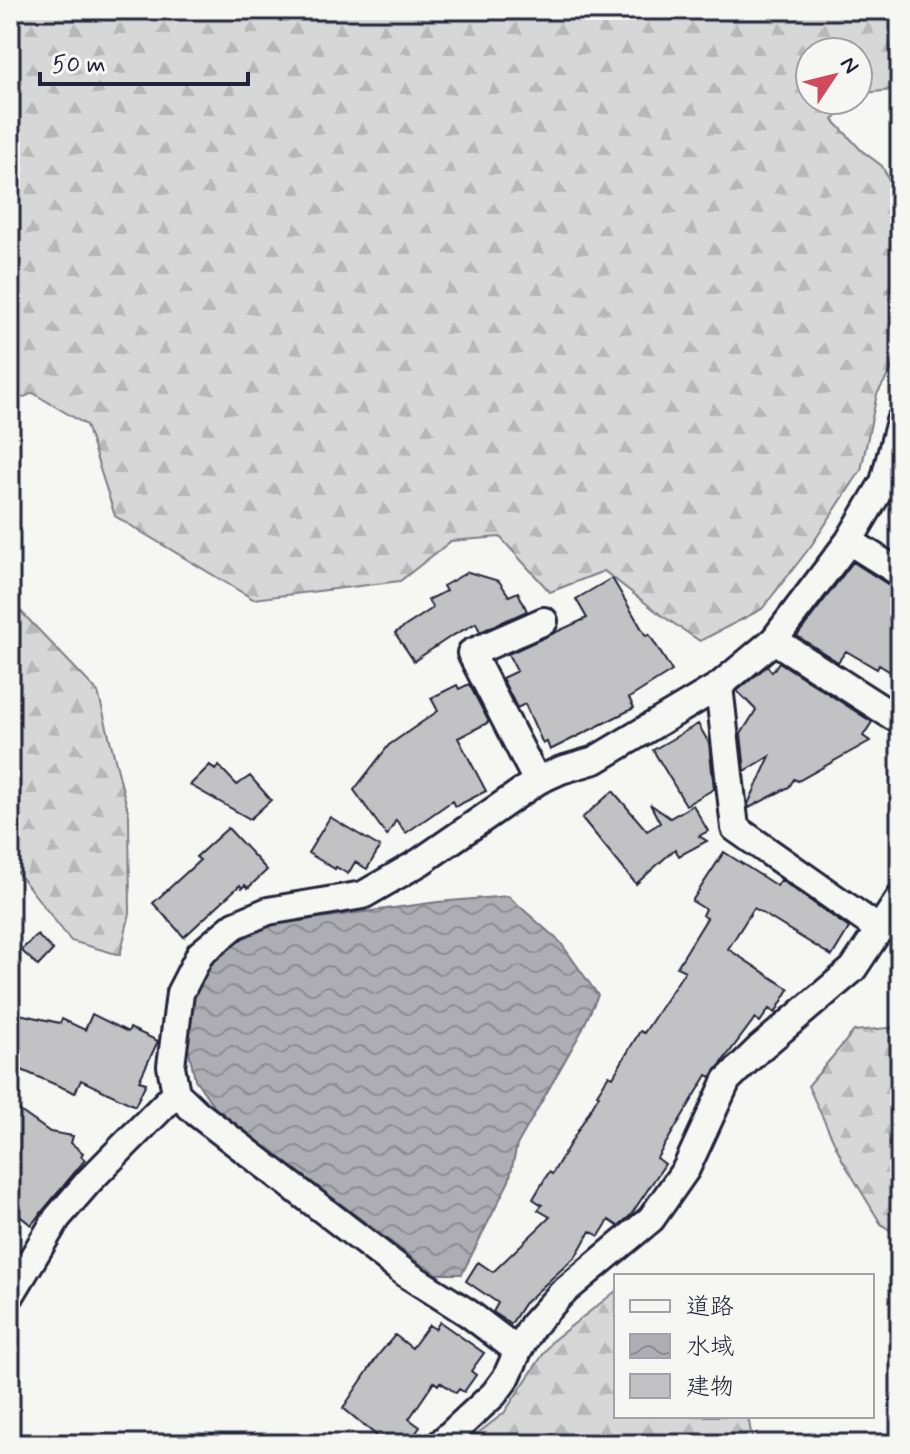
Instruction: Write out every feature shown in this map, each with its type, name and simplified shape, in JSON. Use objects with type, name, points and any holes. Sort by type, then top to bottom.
[{"type":"street","points":[[518,1351],[468,1313],[405,1273],[197,1113],[176,1093],[171,1066],[180,993],[200,954],[235,925],[268,911],[363,895],[420,862],[537,781],[595,760],[719,686],[774,640],[849,541],[884,482],[900,421]]},
{"type":"street","points":[[849,541],[900,573]]},
{"type":"street","points":[[537,781],[471,653],[544,621]]},
{"type":"street","points":[[774,640],[894,717],[900,717]]},
{"type":"street","points":[[719,686],[735,828],[880,930]]},
{"type":"street","points":[[440,1444],[494,1394],[506,1378],[533,1325],[561,1294],[651,1219],[686,1169],[727,1080],[853,969],[900,898]]},
{"type":"street","points":[[10,1296],[57,1218],[176,1093]]},
{"type":"green space","points":[[10,10],[900,10],[900,89],[874,92],[874,36],[794,36],[794,116],[838,116],[833,120],[861,150],[882,166],[900,201],[900,355],[877,394],[861,470],[811,546],[762,609],[700,641],[604,571],[550,592],[500,537],[451,541],[400,581],[253,599],[115,516],[86,425],[33,393],[10,403]]},
{"type":"green space","points":[[10,600],[98,692],[129,815],[130,913],[120,955],[71,941],[17,872],[10,875]]},
{"type":"green space","points":[[900,1027],[900,1237],[881,1224],[843,1161],[808,1086],[854,1031]]},
{"type":"green space","points":[[614,1293],[614,1418],[748,1418],[753,1444],[464,1444],[504,1413],[552,1341]]},
{"type":"water","points":[[508,896],[560,942],[598,995],[581,1032],[517,1145],[509,1181],[462,1274],[434,1274],[217,1111],[195,1079],[186,1038],[189,1005],[205,971],[231,945],[261,926],[438,902]]},
{"type":"building","points":[[853,562],[900,589],[900,678],[846,651],[838,662],[797,636]]},
{"type":"building","points":[[468,572],[499,581],[509,596],[518,592],[527,611],[480,632],[476,623],[414,661],[395,633],[433,608],[428,600],[446,591],[443,586]]},
{"type":"building","points":[[612,578],[646,636],[649,634],[672,671],[629,698],[634,708],[550,750],[547,742],[543,744],[525,704],[517,708],[502,678],[517,671],[508,654],[587,618],[576,599]]},
{"type":"building","points":[[779,662],[872,722],[863,736],[870,741],[798,781],[794,779],[789,787],[749,808],[748,804],[770,756],[745,771],[741,734],[756,710],[737,691],[767,666],[772,672]]},
{"type":"building","points":[[469,684],[489,722],[458,738],[486,791],[455,807],[452,801],[406,833],[396,820],[387,836],[354,790],[389,745],[438,711],[431,698],[457,685],[459,689]]},
{"type":"building","points":[[698,724],[709,743],[714,789],[686,805],[653,750]]},
{"type":"building","points":[[210,765],[215,770],[219,766],[237,785],[250,776],[271,800],[250,819],[190,785]]},
{"type":"building","points":[[613,791],[647,831],[660,823],[650,804],[670,818],[693,805],[708,831],[699,836],[707,841],[679,856],[675,849],[636,884],[582,818]]},
{"type":"building","points":[[330,817],[380,847],[367,869],[355,862],[348,874],[308,853]]},
{"type":"building","points":[[228,828],[267,870],[248,888],[240,885],[184,937],[153,903],[200,860],[196,857]]},
{"type":"building","points":[[724,852],[777,886],[781,880],[849,928],[832,956],[754,908],[728,949],[789,989],[775,1013],[769,1009],[760,1022],[755,1018],[711,1077],[707,1075],[657,1158],[665,1164],[630,1216],[618,1226],[609,1220],[599,1236],[590,1231],[576,1256],[524,1304],[511,1324],[493,1312],[498,1303],[466,1281],[478,1262],[493,1272],[550,1217],[538,1210],[542,1205],[533,1199],[549,1172],[552,1174],[609,1075],[613,1077],[640,1031],[644,1033],[685,971],[677,967],[707,918],[702,915],[705,909],[692,901]]},
{"type":"building","points":[[37,935],[53,950],[38,966],[21,950]]},
{"type":"building","points":[[10,1012],[60,1023],[62,1019],[85,1030],[92,1014],[128,1032],[130,1028],[158,1041],[139,1081],[146,1083],[135,1106],[81,1080],[75,1093],[10,1065]]},
{"type":"building","points":[[10,1104],[50,1132],[73,1136],[71,1143],[83,1153],[81,1156],[85,1160],[31,1225],[10,1208]]},
{"type":"building","points":[[440,1322],[484,1353],[471,1371],[476,1375],[464,1392],[459,1389],[456,1393],[440,1382],[438,1385],[434,1382],[409,1419],[420,1427],[408,1444],[370,1444],[376,1435],[343,1408],[395,1335],[412,1348],[429,1325],[435,1329]]}]
